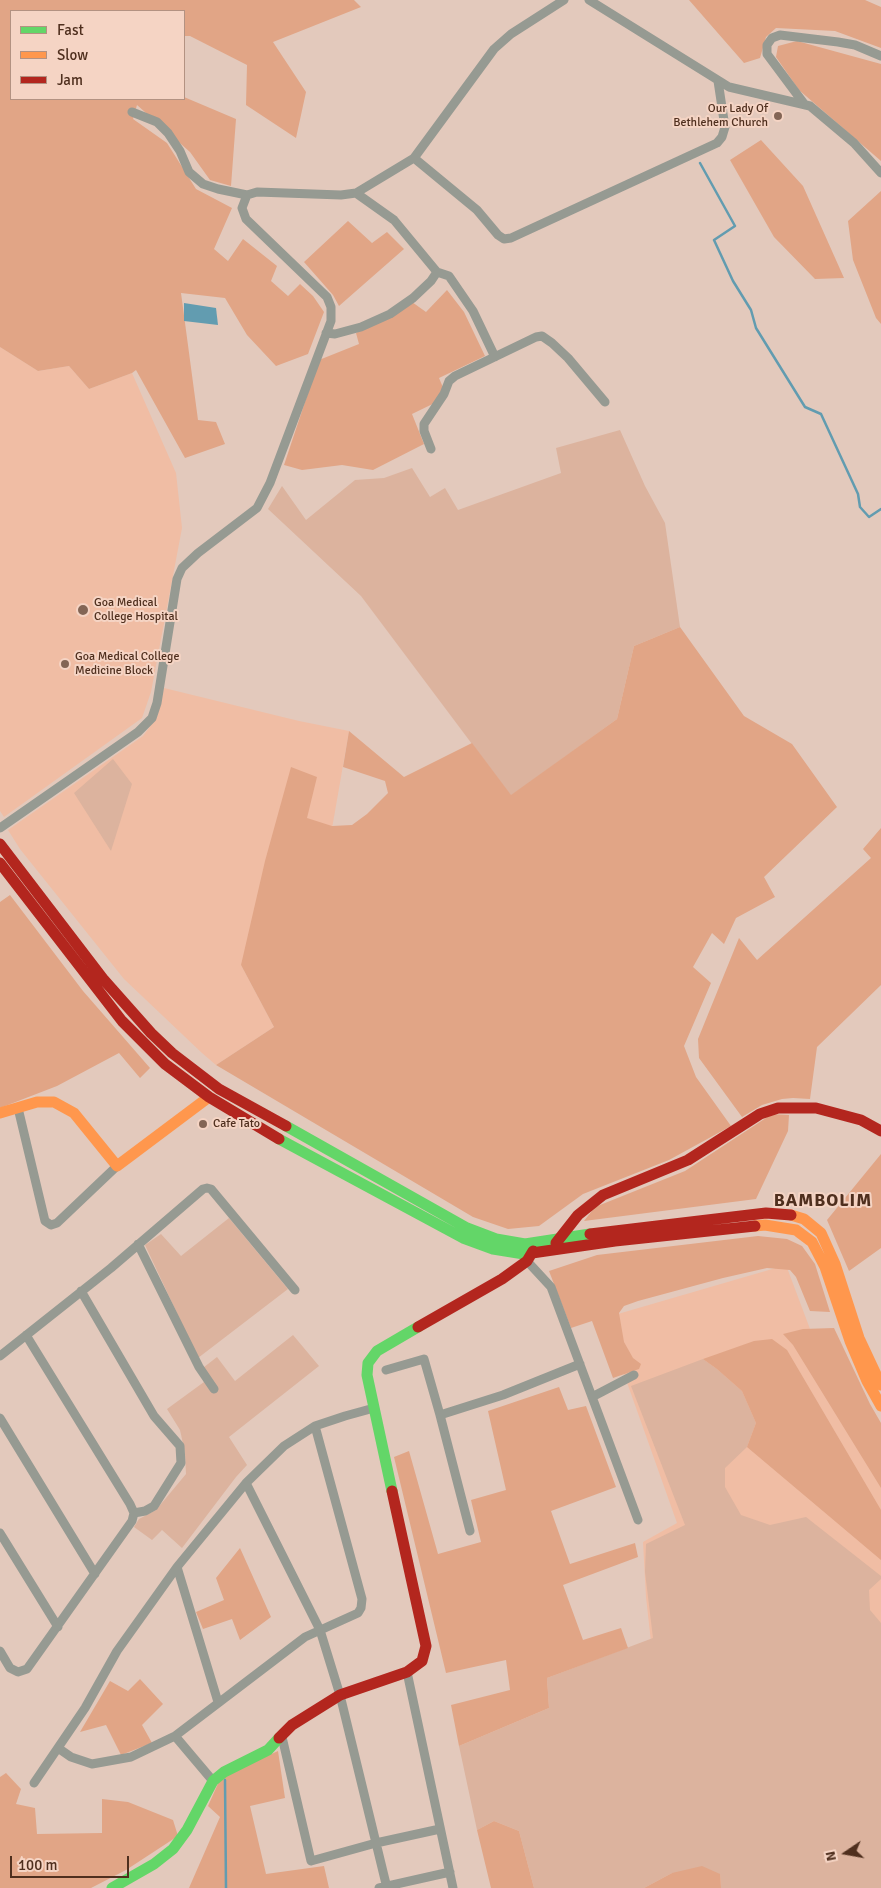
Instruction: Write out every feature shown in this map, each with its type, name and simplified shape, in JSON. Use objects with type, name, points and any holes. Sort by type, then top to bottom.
[{"type":"main road","points":[[0,844],[104,980],[151,1033],[172,1054],[202,1078],[284,1127],[467,1228],[496,1239],[524,1244],[532,1252]]},
{"type":"main road","points":[[0,863],[122,1021],[165,1064],[209,1098],[463,1238],[493,1249],[524,1254],[558,1240],[613,1231],[766,1213],[786,1214],[804,1219],[821,1233],[834,1264],[859,1338],[881,1385]]},
{"type":"main road","points":[[0,1113],[37,1102],[54,1102],[74,1113],[117,1166],[209,1098]]},
{"type":"main road","points":[[551,1251],[578,1214],[603,1195],[688,1160],[760,1114],[778,1108],[816,1108],[861,1120],[881,1132]]},
{"type":"main road","points":[[112,1888],[154,1864],[173,1849],[187,1830],[213,1781],[224,1772],[268,1750],[292,1725],[340,1695],[407,1672],[422,1661],[426,1646],[367,1375],[368,1363],[377,1351],[401,1336],[502,1280],[532,1252],[765,1225],[796,1230],[812,1242],[825,1267],[850,1341],[867,1381],[881,1406]]},
{"type":"street","points":[[132,112],[158,122],[168,132],[180,151],[189,172],[203,184],[248,195],[257,192],[356,193],[414,158],[494,49],[511,34],[564,0]]},
{"type":"street","points":[[589,0],[729,87],[810,106],[854,143],[881,173]]},
{"type":"street","points":[[805,105],[767,54],[767,45],[772,38],[780,34],[838,42],[855,45],[881,56]]},
{"type":"street","points":[[414,158],[477,210],[498,235],[504,239],[510,238],[717,143],[722,137],[725,127],[718,81]]},
{"type":"street","points":[[356,193],[394,220],[437,272],[448,276],[473,311],[495,356]]},
{"type":"street","points":[[0,828],[138,732],[152,718],[157,703],[177,579],[182,568],[198,553],[257,508],[270,483],[331,320],[331,307],[327,296],[246,219],[242,208],[248,195]]},
{"type":"street","points":[[326,333],[335,334],[361,327],[390,314],[413,298],[431,281],[437,272]]},
{"type":"street","points":[[432,449],[424,431],[424,424],[444,394],[449,381],[455,376],[536,337],[546,338],[568,358],[605,402]]},
{"type":"street","points":[[18,1108],[45,1221],[51,1225],[57,1223],[117,1166]]},
{"type":"street","points":[[0,1356],[203,1189],[207,1188],[211,1189],[296,1290]]},
{"type":"street","points":[[138,1244],[199,1367],[214,1390]]},
{"type":"street","points":[[532,1252],[551,1287],[638,1520]]},
{"type":"street","points":[[81,1291],[154,1416],[180,1446],[181,1463],[154,1506],[145,1511],[134,1513]]},
{"type":"street","points":[[0,1650],[10,1668],[18,1672],[27,1669],[132,1521],[134,1513],[26,1335]]},
{"type":"street","points":[[386,1370],[424,1359],[470,1532]]},
{"type":"street","points":[[440,1415],[504,1394],[580,1364]]},
{"type":"street","points":[[592,1397],[634,1375]]},
{"type":"street","points":[[34,1783],[85,1708],[117,1651],[177,1567],[246,1483],[284,1446],[315,1426],[374,1408]]},
{"type":"street","points":[[0,1418],[95,1574]]},
{"type":"street","points":[[58,1748],[71,1757],[92,1764],[131,1757],[175,1736],[305,1637],[358,1614],[362,1600],[315,1426]]},
{"type":"street","points":[[246,1483],[320,1630],[340,1695],[376,1843],[384,1887],[450,1872]]},
{"type":"street","points":[[0,1533],[58,1627]]},
{"type":"street","points":[[177,1567],[218,1702]]},
{"type":"street","points":[[407,1672],[453,1888]]},
{"type":"street","points":[[175,1736],[213,1781]]},
{"type":"street","points":[[282,1737],[311,1861],[376,1843],[440,1829]]},
{"type":"shaded area","points":[[0,0],[354,0],[361,7],[273,42],[306,92],[296,138],[246,105],[247,65],[190,36],[185,36],[185,10],[10,10],[10,100],[185,100],[185,97],[236,119],[231,186],[210,180],[190,152],[137,105],[133,119],[167,143],[196,189],[232,208],[214,249],[228,261],[243,239],[277,266],[271,281],[288,296],[300,284],[313,296],[324,312],[308,354],[276,366],[247,335],[225,298],[181,293],[198,420],[216,422],[225,444],[185,458],[136,370],[89,389],[69,366],[38,371],[0,347]]},
{"type":"shaded area","points":[[689,0],[865,0],[881,7],[881,48],[835,31],[776,28],[766,37],[760,58],[744,63]]},
{"type":"shaded area","points":[[797,41],[881,64],[881,161],[799,90],[776,57],[778,46]]},
{"type":"shaded area","points":[[761,140],[803,186],[844,278],[815,279],[774,237],[730,160]]},
{"type":"shaded area","points":[[881,191],[881,324],[876,318],[853,260],[848,221]]},
{"type":"shaded area","points":[[348,221],[372,243],[387,232],[404,249],[339,306],[333,295],[304,262]]},
{"type":"shaded area","points":[[447,290],[464,312],[485,356],[439,378],[447,397],[412,414],[424,444],[373,470],[342,465],[302,470],[284,465],[319,360],[359,344],[356,333],[412,302],[426,312]]},
{"type":"shaded area","name":"Goa Medical College Hospital","points":[[0,347],[38,371],[69,366],[89,389],[132,373],[176,473],[182,528],[151,692],[142,718],[4,817],[0,811]]},
{"type":"shaded area","points":[[620,430],[645,486],[665,523],[680,627],[634,646],[617,719],[511,796],[361,596],[268,509],[282,486],[306,520],[355,480],[384,478],[412,468],[430,497],[445,488],[458,510],[561,473],[556,448]]},
{"type":"shaded area","points":[[680,627],[744,716],[792,744],[837,807],[764,877],[775,897],[736,918],[724,944],[712,933],[693,967],[711,983],[684,1046],[696,1077],[731,1126],[669,1160],[583,1194],[539,1226],[508,1229],[473,1217],[216,1065],[274,1027],[241,965],[265,861],[291,767],[317,777],[307,818],[332,826],[352,825],[367,814],[388,793],[385,781],[343,767],[349,731],[404,777],[472,743],[511,795],[617,719],[634,646]]},
{"type":"shaded area","points":[[164,688],[299,721],[349,731],[330,840],[241,965],[274,1027],[216,1065],[124,979],[20,849],[8,830],[143,736],[157,717]]},
{"type":"shaded area","points":[[113,759],[132,784],[111,851],[74,793]]},
{"type":"shaded area","points":[[881,828],[881,985],[817,1047],[810,1099],[782,1099],[762,1105],[742,1117],[699,1058],[698,1039],[739,938],[757,960],[871,858],[863,849]]},
{"type":"shaded area","points":[[10,895],[83,991],[150,1068],[140,1078],[119,1053],[57,1086],[0,1108],[0,902]]},
{"type":"shaded area","points":[[772,1114],[789,1115],[788,1131],[756,1199],[584,1221],[595,1207],[685,1171]]},
{"type":"shaded area","points":[[881,1154],[881,1248],[849,1271],[827,1220]]},
{"type":"shaded area","points":[[229,1218],[288,1289],[198,1358],[145,1245],[161,1234],[181,1256]]},
{"type":"shaded area","points":[[758,1236],[787,1239],[802,1246],[815,1264],[830,1312],[810,1311],[796,1277],[790,1270],[767,1268],[638,1301],[624,1306],[619,1313],[624,1342],[633,1358],[641,1364],[639,1369],[613,1378],[592,1321],[571,1328],[549,1271],[597,1255]]},
{"type":"shaded area","points":[[786,1265],[813,1337],[881,1462],[881,1888],[690,1888],[673,1840],[646,1597],[643,1542],[677,1523],[624,1374],[611,1316]]},
{"type":"shaded area","points":[[834,1328],[881,1423],[881,1488],[793,1345],[783,1334],[803,1329]]},
{"type":"shaded area","points":[[293,1335],[319,1366],[229,1437],[247,1465],[182,1548],[162,1530],[152,1540],[134,1527],[139,1519],[156,1510],[186,1474],[185,1453],[180,1430],[167,1409],[204,1382],[199,1371],[217,1357],[235,1381]]},
{"type":"shaded area","points":[[772,1339],[787,1350],[881,1510],[881,1560],[747,1447],[756,1423],[742,1391],[703,1359],[754,1341]]},
{"type":"shaded area","points":[[703,1359],[742,1391],[756,1423],[747,1447],[725,1468],[725,1487],[741,1515],[770,1525],[806,1517],[881,1576],[881,1579],[869,1590],[870,1610],[881,1623],[881,1888],[721,1888],[720,1874],[672,1873],[644,1888],[534,1888],[519,1831],[494,1821],[477,1830],[459,1746],[549,1708],[547,1678],[653,1638],[645,1572],[646,1544],[685,1525],[631,1386]]},
{"type":"shaded area","points":[[559,1387],[568,1410],[586,1406],[616,1487],[551,1511],[570,1564],[635,1543],[638,1557],[563,1585],[583,1640],[621,1628],[628,1648],[547,1678],[549,1708],[459,1746],[451,1705],[510,1690],[506,1660],[446,1673],[394,1457],[409,1451],[438,1554],[481,1542],[471,1500],[506,1490],[488,1411]]},
{"type":"shaded area","points":[[240,1548],[271,1617],[240,1640],[232,1619],[203,1629],[196,1612],[224,1600],[216,1578]]},
{"type":"shaded area","points":[[140,1679],[163,1704],[142,1725],[152,1743],[121,1755],[106,1725],[80,1732],[110,1681],[128,1691]]},
{"type":"shaded area","points":[[278,1751],[285,1798],[250,1806],[266,1874],[324,1866],[329,1888],[189,1888],[220,1817],[208,1806],[221,1777]]},
{"type":"shaded area","points":[[6,1773],[21,1789],[16,1804],[35,1808],[37,1834],[102,1833],[102,1799],[128,1802],[173,1820],[178,1836],[126,1870],[91,1888],[0,1888],[0,1777]]},
{"type":"shaded area","points":[[494,1821],[519,1831],[534,1888],[491,1888],[477,1830]]},
{"type":"shaded area","points":[[702,1866],[720,1874],[721,1888],[644,1888],[672,1873]]},
{"type":"water","points":[[184,303],[216,308],[218,325],[184,321]]},
{"type":"waterway","points":[[700,163],[735,226],[714,240],[733,281],[751,310],[756,328],[805,407],[821,414],[858,494],[860,507],[869,517],[881,509]]},
{"type":"waterway","points":[[225,1780],[226,1888]]},
{"type":"traffic: fast","points":[[286,1126],[467,1228],[496,1239],[525,1244],[590,1234]]},
{"type":"traffic: fast","points":[[279,1139],[463,1238],[493,1249],[524,1254],[532,1253]]},
{"type":"traffic: fast","points":[[392,1491],[367,1375],[368,1363],[377,1351],[418,1327]]},
{"type":"traffic: fast","points":[[112,1888],[154,1864],[173,1849],[187,1830],[213,1781],[224,1772],[268,1750],[279,1738]]},
{"type":"traffic: slow","points":[[0,1113],[37,1102],[54,1102],[74,1113],[117,1166],[209,1097]]},
{"type":"traffic: slow","points":[[791,1215],[804,1219],[821,1233],[835,1264],[859,1338],[881,1385]]},
{"type":"traffic: slow","points":[[755,1226],[765,1225],[796,1230],[812,1242],[825,1267],[850,1341],[867,1381],[881,1406]]},
{"type":"traffic: jam","points":[[0,844],[104,980],[151,1033],[172,1053],[219,1089],[286,1126]]},
{"type":"traffic: jam","points":[[0,863],[122,1021],[165,1064],[209,1097],[279,1139]]},
{"type":"traffic: jam","points":[[556,1243],[578,1215],[603,1195],[688,1160],[760,1114],[778,1108],[816,1108],[861,1120],[881,1131]]},
{"type":"traffic: jam","points":[[590,1234],[766,1213],[791,1215]]},
{"type":"traffic: jam","points":[[532,1253],[615,1241],[755,1226]]},
{"type":"traffic: jam","points":[[418,1327],[502,1279],[527,1261],[533,1251]]},
{"type":"traffic: jam","points":[[279,1738],[292,1725],[340,1695],[407,1672],[422,1661],[426,1646],[392,1491]]},
{"type":"place","name":"Our Lady Of Bethlehem Church","points":[[778,116]]},
{"type":"place","name":"Goa Medical College Hospital","points":[[83,610]]},
{"type":"place","name":"Goa Medical College Medicine Block","points":[[65,664]]},
{"type":"place","name":"Cafe Tato","points":[[203,1124]]},
{"type":"district","name":"BAMBOLIM","points":[[823,1201]]}]
